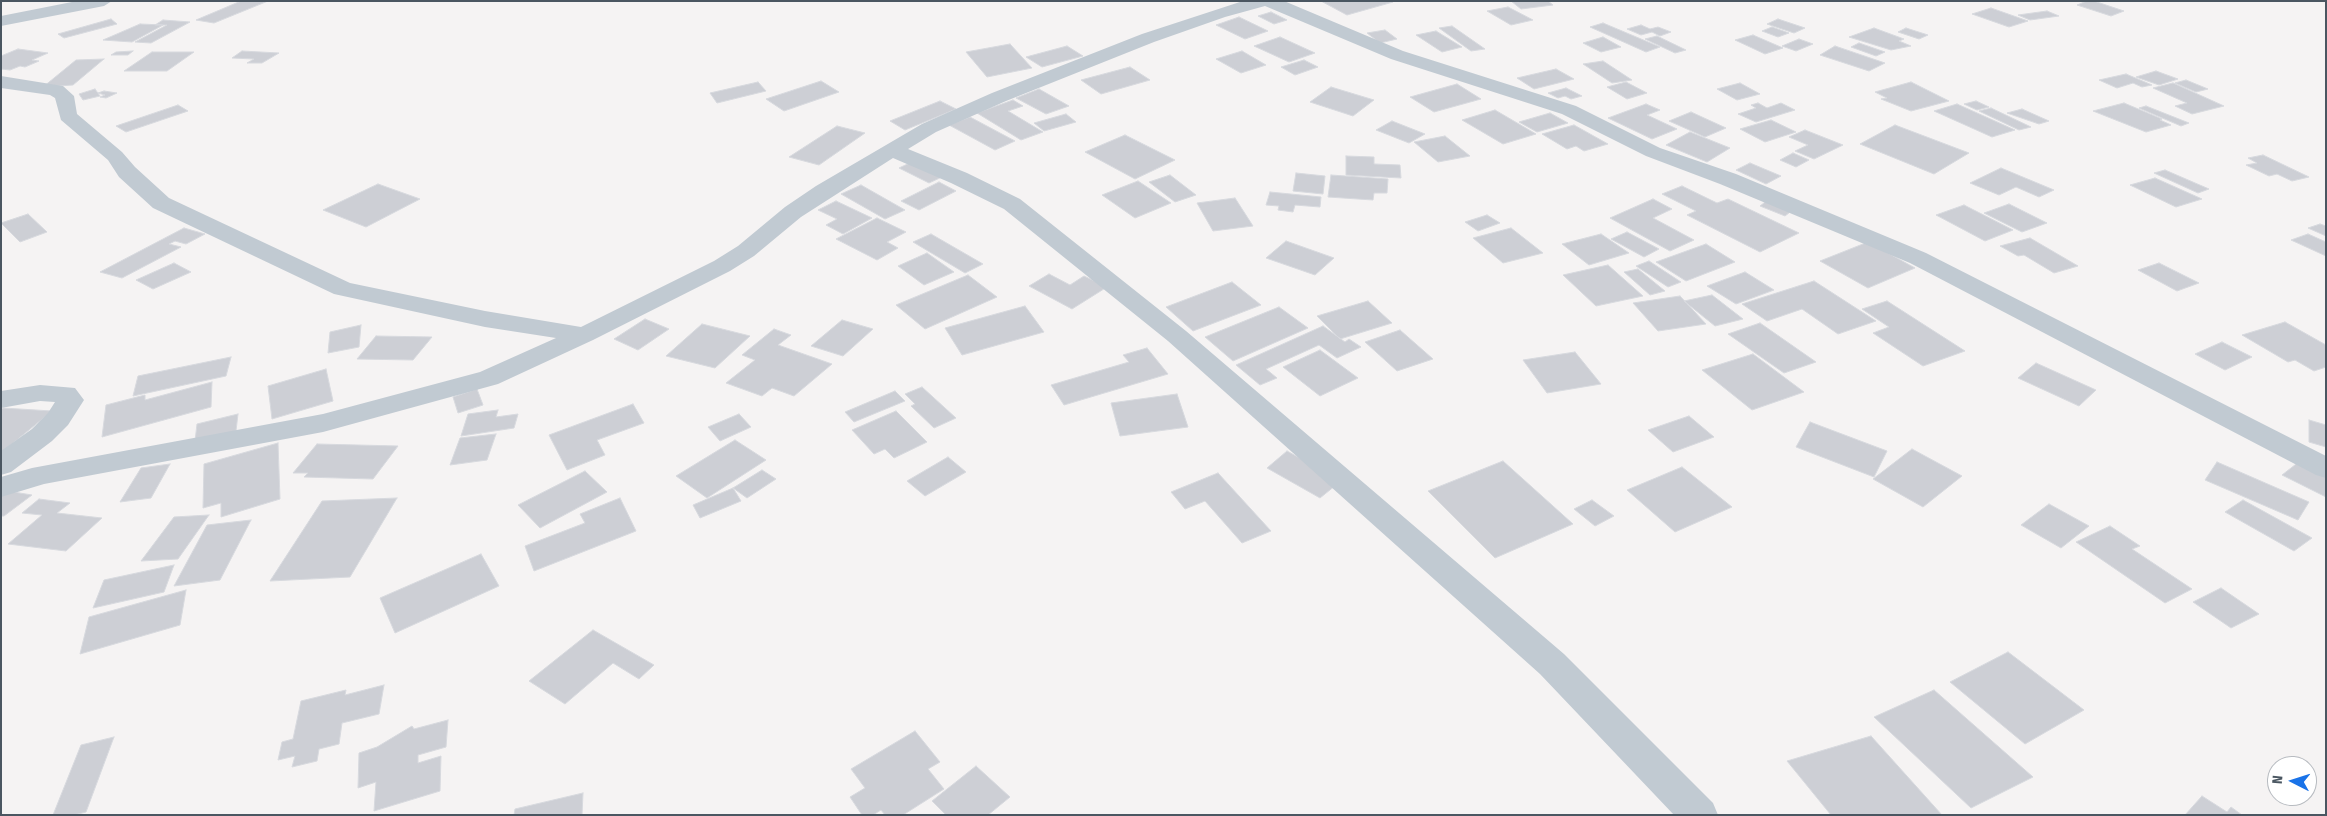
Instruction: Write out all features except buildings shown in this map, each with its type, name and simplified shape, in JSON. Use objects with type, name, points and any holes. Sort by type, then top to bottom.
[{"type":"street","points":[[1,21],[104,1]]},
{"type":"street","points":[[1,487],[51,474],[323,423],[489,378],[584,335],[722,266],[746,251],[816,196],[929,128],[999,97],[1219,13],[1263,1]]},
{"type":"street","points":[[1269,1],[1397,55],[1569,110],[1653,152],[1728,179],[1918,258],[2326,468]]},
{"type":"street","points":[[1,82],[56,90],[64,96],[68,116],[114,156],[127,172],[161,203],[343,289],[485,319],[584,335]]},
{"type":"street","points":[[891,150],[960,178],[1012,204],[1177,336],[1552,664],[1699,815]]},
{"type":"street","points":[[1,400],[40,393],[65,394],[70,400],[58,419],[42,435],[1,465]]}]
